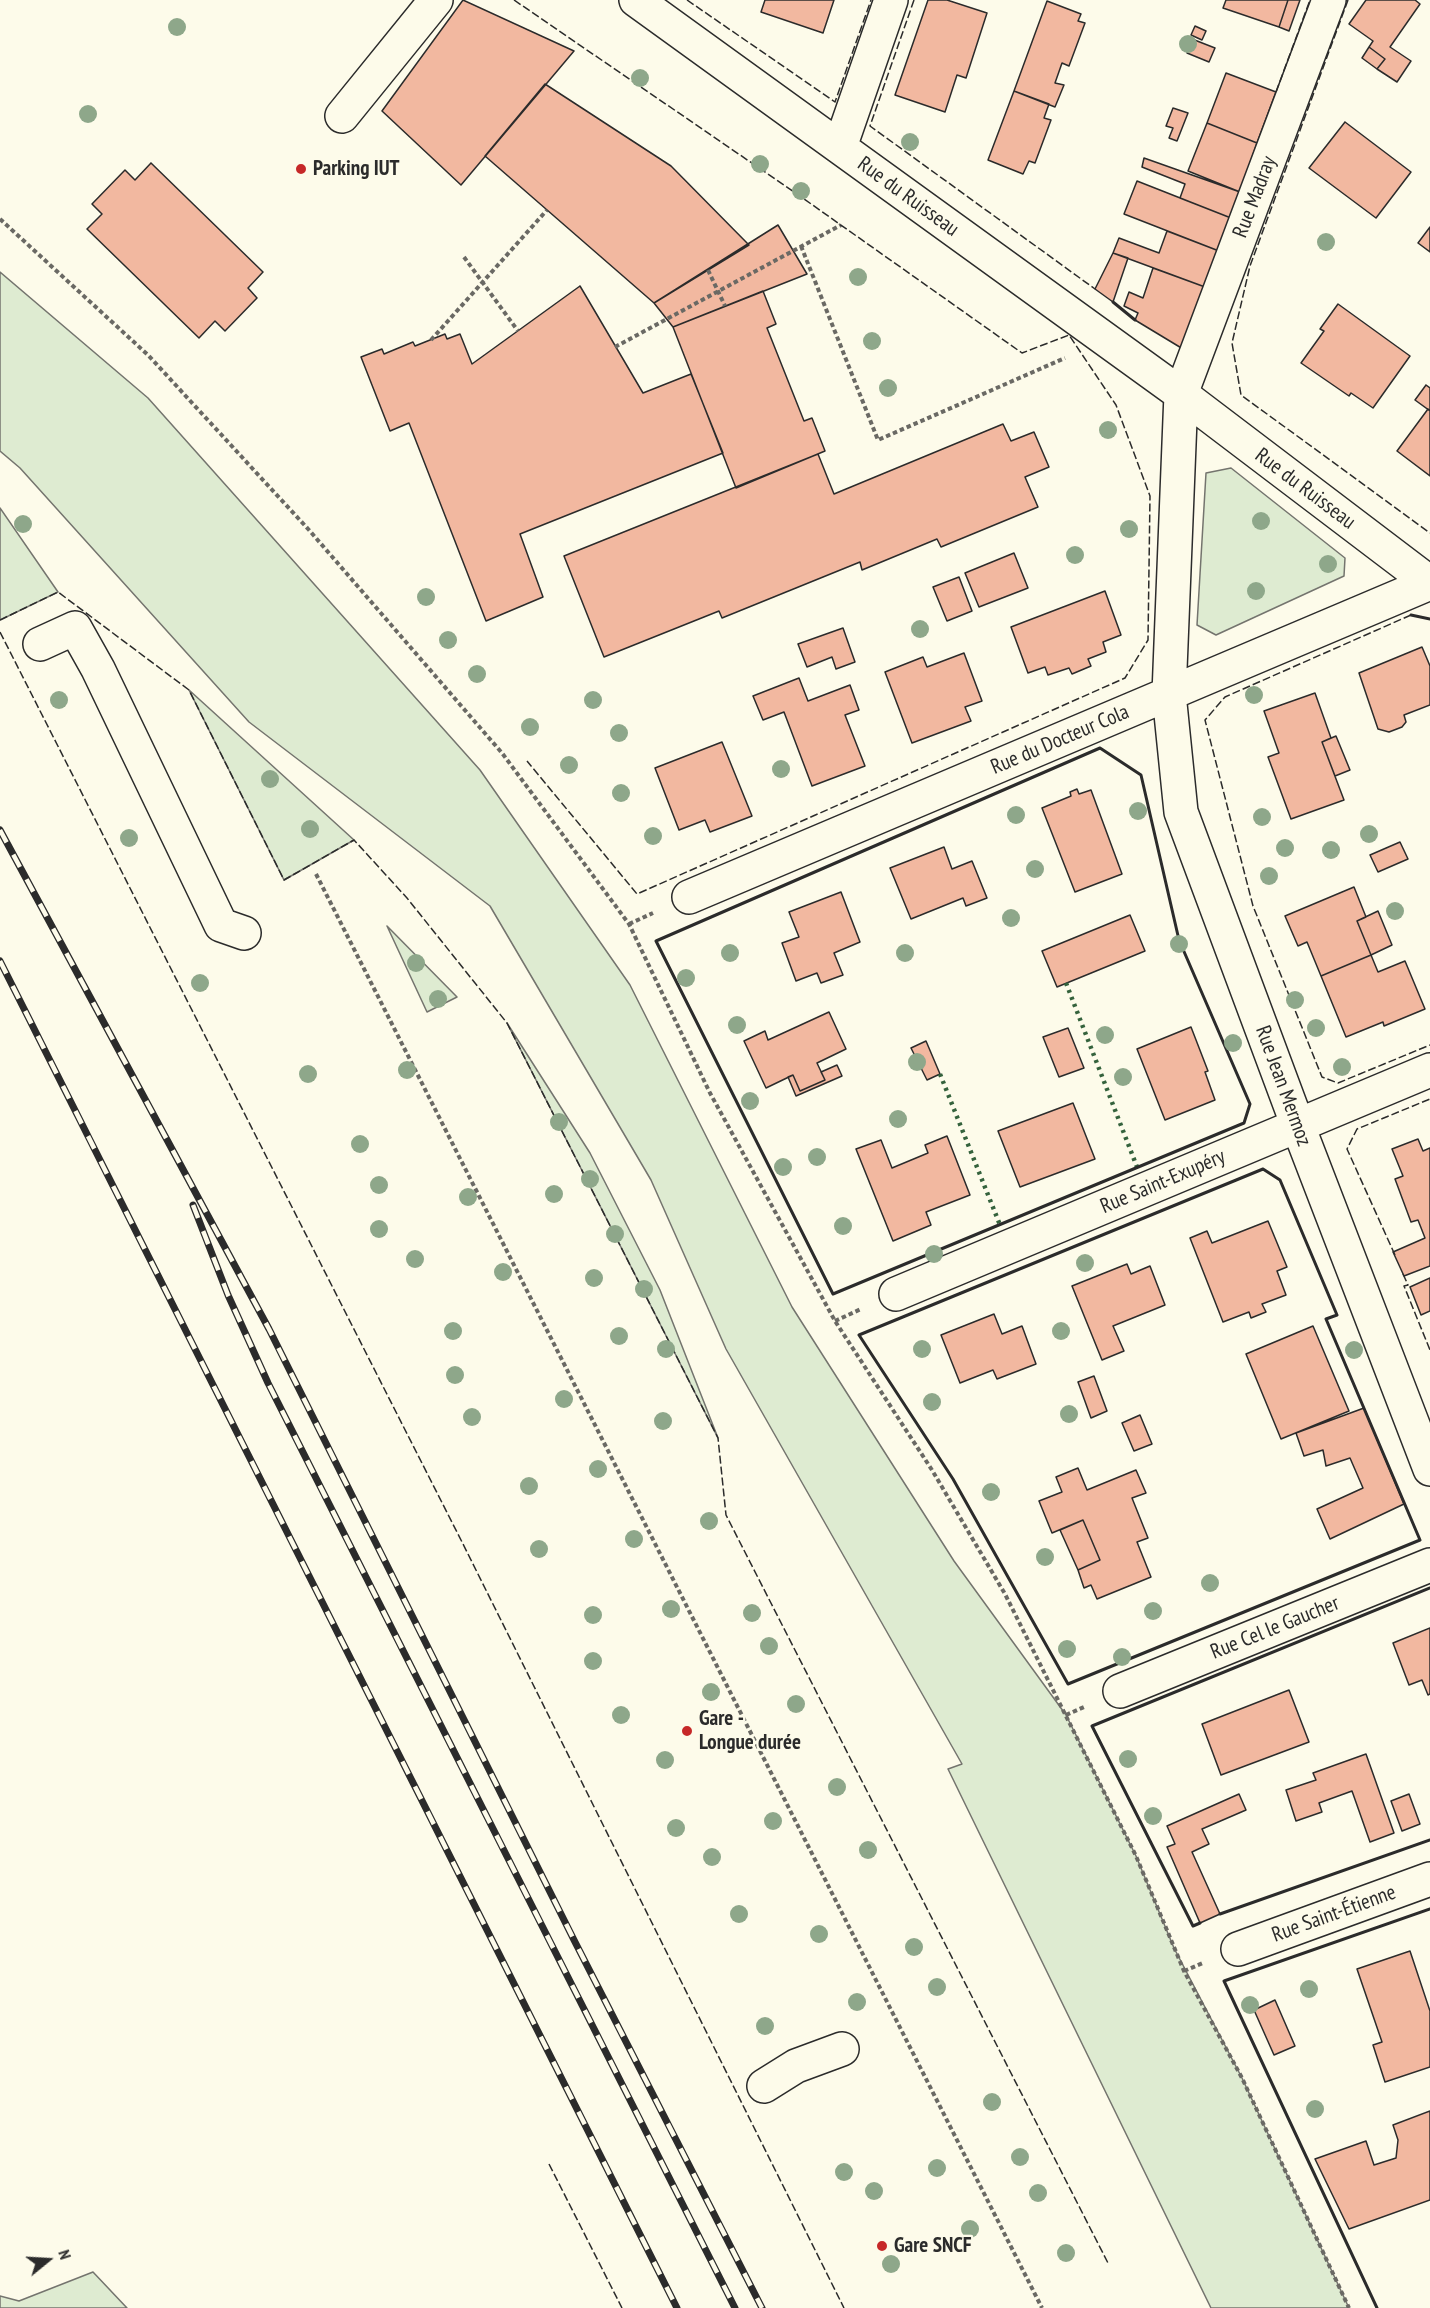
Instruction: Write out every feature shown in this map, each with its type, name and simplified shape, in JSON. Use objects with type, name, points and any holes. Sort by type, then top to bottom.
[{"type":"street","points":[[342,116],[436,0]]},
{"type":"street","name":"Rue du Ruisseau","points":[[636,0],[1181,394],[1430,583]]},
{"type":"street","points":[[840,147],[891,0]]},
{"type":"street","name":"Rue Madray","points":[[1181,394],[1329,0]]},
{"type":"street","points":[[1169,694],[1181,394]]},
{"type":"street","name":"Rue du Docteur Cola","points":[[689,897],[1430,583]]},
{"type":"street","points":[[40,644],[75,628],[98,669],[221,925],[244,933]]},
{"type":"street","name":"Rue Jean Mermoz","points":[[1169,694],[1181,812],[1298,1126],[1430,1469]]},
{"type":"street","name":"Rue Saint-Exupéry","points":[[896,1294],[1430,1070]]},
{"type":"street","name":"Rue Cel le Gaucher","points":[[1119,1691],[1430,1565]]},
{"type":"street","name":"Rue Saint-Étienne","points":[[1238,1949],[1430,1879]]},
{"type":"street","points":[[764,2086],[796,2066],[842,2049]]},
{"type":"path","points":[[431,340],[547,210]]},
{"type":"path","points":[[0,219],[148,355],[309,530],[502,753],[629,924],[710,1093],[835,1321],[932,1470],[1005,1594],[1136,1856],[1184,1971],[1242,2078],[1349,2308]]},
{"type":"path","points":[[615,347],[841,225]]},
{"type":"path","points":[[801,246],[878,440],[1108,341]]},
{"type":"path","points":[[464,257],[484,281],[518,331]]},
{"type":"path","points":[[708,270],[725,306]]},
{"type":"path","points":[[316,874],[1042,2308]]},
{"type":"green space","points":[[0,272],[148,398],[480,770],[630,985],[792,1307],[954,1561],[1066,1715],[1136,1856],[1174,1948],[1242,2078],[1349,2308],[1211,2308],[948,1769],[962,1764],[726,1349],[651,1180],[490,906],[249,722],[20,468],[0,451]]},
{"type":"green space","points":[[1231,468],[1345,558],[1344,576],[1216,635],[1197,625],[1206,473]]},
{"type":"green space","points":[[0,508],[58,592],[0,620]]},
{"type":"green space","points":[[189,690],[354,840],[284,880]]},
{"type":"green space","points":[[387,926],[457,997],[427,1012]]},
{"type":"green space","points":[[507,1023],[590,1153],[660,1290],[718,1438]]},
{"type":"green space","points":[[93,2272],[127,2308],[0,2308],[0,2296],[19,2301]]},
{"type":"building","points":[[463,0],[574,51],[461,185],[382,111]]},
{"type":"building","points":[[765,0],[834,0],[823,33],[761,12]]},
{"type":"building","points":[[928,0],[947,0],[987,13],[966,78],[957,75],[945,112],[895,95]]},
{"type":"building","points":[[1226,0],[1288,0],[1279,27],[1223,8]]},
{"type":"building","points":[[1288,0],[1300,0],[1289,31],[1279,27]]},
{"type":"building","points":[[1366,0],[1415,0],[1420,4],[1390,47],[1411,61],[1397,82],[1377,69],[1385,59],[1369,47],[1373,41],[1349,24]]},
{"type":"building","points":[[1047,1],[1081,14],[1078,21],[1085,23],[1069,66],[1062,63],[1055,83],[1064,85],[1055,107],[1014,91]]},
{"type":"building","points":[[1195,26],[1206,31],[1202,40],[1191,35]]},
{"type":"building","points":[[1192,39],[1215,48],[1209,62],[1187,53]]},
{"type":"building","points":[[1369,47],[1385,59],[1377,69],[1362,58]]},
{"type":"building","points":[[1226,73],[1276,92],[1257,143],[1207,123]]},
{"type":"building","points":[[545,84],[671,166],[749,245],[654,303],[485,156]]},
{"type":"building","points":[[1014,91],[1049,104],[1044,118],[1051,120],[1035,163],[1029,161],[1023,174],[988,160]]},
{"type":"building","points":[[1173,108],[1188,113],[1177,141],[1169,138],[1173,128],[1166,126]]},
{"type":"building","points":[[1345,122],[1411,172],[1376,218],[1309,168]]},
{"type":"building","points":[[1207,123],[1257,143],[1240,192],[1188,171]]},
{"type":"building","points":[[1144,158],[1240,192],[1231,218],[1180,198],[1185,184],[1142,167]]},
{"type":"building","points":[[151,163],[263,272],[248,288],[257,298],[225,331],[215,321],[199,338],[87,229],[102,214],[92,204],[125,170],[135,180]]},
{"type":"building","points":[[1137,181],[1231,218],[1219,251],[1124,214]]},
{"type":"building","points":[[778,225],[807,274],[673,327],[654,303]]},
{"type":"building","points":[[1430,227],[1430,252],[1418,243]]},
{"type":"building","points":[[1167,231],[1219,251],[1205,287],[1113,253],[1119,238],[1159,253]]},
{"type":"building","points":[[1113,253],[1128,258],[1113,302],[1095,289]]},
{"type":"building","points":[[1153,268],[1205,287],[1183,349],[1135,320],[1138,313],[1124,306],[1129,292],[1143,298]]},
{"type":"building","points":[[580,286],[643,393],[691,374],[723,453],[520,534],[543,597],[486,621],[409,423],[390,431],[361,357],[382,349],[384,354],[413,342],[415,346],[445,334],[447,339],[460,334],[472,364]]},
{"type":"building","points":[[763,291],[776,324],[767,328],[804,421],[812,418],[825,451],[736,488],[673,327]]},
{"type":"building","points":[[1338,304],[1410,356],[1373,408],[1351,393],[1349,396],[1301,363],[1324,331],[1320,329]]},
{"type":"building","points":[[1426,385],[1430,388],[1430,411],[1415,400]]},
{"type":"building","points":[[1428,409],[1430,411],[1430,476],[1397,451]]},
{"type":"building","points":[[1003,424],[1011,441],[1034,432],[1049,467],[1025,477],[1038,507],[941,547],[937,539],[862,570],[860,562],[722,618],[719,611],[604,657],[564,556],[818,454],[834,494]]},
{"type":"building","points":[[1014,553],[1028,588],[979,607],[965,573]]},
{"type":"building","points":[[959,577],[972,611],[947,621],[933,587]]},
{"type":"building","points":[[1105,591],[1121,635],[1103,642],[1106,652],[1088,659],[1091,666],[1072,674],[1069,668],[1048,675],[1045,667],[1028,673],[1011,627]]},
{"type":"building","points":[[843,628],[855,662],[836,669],[832,657],[807,667],[798,644]]},
{"type":"building","points":[[1422,647],[1430,666],[1430,705],[1404,715],[1406,722],[1402,727],[1389,732],[1378,729],[1359,673]]},
{"type":"building","points":[[964,653],[982,701],[965,707],[971,721],[912,743],[885,672],[923,657],[927,667]]},
{"type":"building","points":[[799,678],[808,701],[850,685],[859,710],[845,715],[865,766],[812,786],[784,712],[763,720],[753,696]]},
{"type":"building","points":[[1315,693],[1331,738],[1322,742],[1344,800],[1291,819],[1268,757],[1279,753],[1264,711]]},
{"type":"building","points":[[1336,736],[1350,770],[1335,776],[1322,742]]},
{"type":"building","points":[[722,742],[752,816],[710,832],[705,820],[679,830],[655,768]]},
{"type":"building","points":[[1077,789],[1079,794],[1091,790],[1122,874],[1075,892],[1042,808],[1071,796],[1070,792]]},
{"type":"building","points":[[1400,842],[1408,859],[1378,872],[1370,855]]},
{"type":"building","points":[[944,847],[952,869],[972,861],[987,898],[966,906],[963,898],[911,919],[890,868]]},
{"type":"building","points":[[1354,887],[1366,917],[1357,921],[1371,955],[1321,976],[1307,942],[1298,946],[1285,916]]},
{"type":"building","points":[[841,892],[860,942],[834,953],[843,975],[821,983],[817,973],[796,981],[782,943],[799,937],[789,912]]},
{"type":"building","points":[[1378,911],[1392,945],[1371,955],[1357,921]]},
{"type":"building","points":[[1130,915],[1145,951],[1057,987],[1042,951]]},
{"type":"building","points":[[1371,955],[1378,972],[1405,961],[1425,1009],[1384,1026],[1383,1022],[1346,1037],[1321,976]]},
{"type":"building","points":[[829,1012],[846,1049],[817,1063],[825,1080],[800,1091],[793,1075],[766,1088],[744,1041],[765,1031],[768,1040]]},
{"type":"building","points":[[1191,1027],[1208,1071],[1205,1072],[1215,1100],[1165,1120],[1137,1049]]},
{"type":"building","points":[[1068,1028],[1084,1068],[1059,1077],[1043,1037]]},
{"type":"building","points":[[926,1041],[940,1074],[927,1080],[911,1048]]},
{"type":"building","points":[[837,1065],[842,1076],[796,1096],[788,1077],[793,1075],[800,1091],[825,1080],[821,1072]]},
{"type":"building","points":[[1073,1103],[1095,1159],[1020,1187],[998,1131]]},
{"type":"building","points":[[947,1136],[970,1195],[926,1212],[931,1225],[893,1241],[856,1149],[881,1140],[892,1168],[928,1153],[925,1145]]},
{"type":"building","points":[[1418,1139],[1423,1151],[1430,1148],[1430,1266],[1404,1276],[1393,1252],[1425,1238],[1418,1220],[1411,1222],[1395,1179],[1403,1176],[1392,1149]]},
{"type":"building","points":[[1268,1221],[1287,1267],[1277,1271],[1286,1295],[1262,1304],[1266,1312],[1251,1318],[1249,1312],[1223,1322],[1190,1238],[1207,1231],[1212,1243]]},
{"type":"building","points":[[1127,1264],[1131,1274],[1150,1266],[1165,1305],[1113,1326],[1124,1351],[1102,1360],[1072,1286]]},
{"type":"building","points":[[1430,1278],[1430,1311],[1421,1315],[1410,1287]]},
{"type":"building","points":[[994,1314],[1002,1334],[1022,1326],[1036,1364],[997,1379],[993,1370],[960,1383],[941,1335]]},
{"type":"building","points":[[1313,1326],[1349,1411],[1281,1439],[1246,1354]]},
{"type":"building","points":[[1094,1376],[1107,1411],[1091,1418],[1078,1382]]},
{"type":"building","points":[[1364,1408],[1404,1504],[1330,1539],[1317,1509],[1363,1488],[1350,1458],[1326,1466],[1323,1450],[1304,1456],[1296,1433]]},
{"type":"building","points":[[1140,1415],[1152,1444],[1134,1451],[1122,1423]]},
{"type":"building","points":[[1078,1468],[1087,1490],[1136,1470],[1146,1493],[1132,1498],[1148,1538],[1137,1542],[1151,1577],[1097,1599],[1091,1585],[1084,1588],[1078,1570],[1100,1560],[1083,1520],[1052,1533],[1039,1501],[1062,1492],[1056,1477]]},
{"type":"building","points":[[1083,1520],[1100,1560],[1078,1570],[1060,1530]]},
{"type":"building","points":[[1430,1628],[1430,1694],[1428,1695],[1422,1680],[1409,1685],[1393,1643]]},
{"type":"building","points":[[1289,1690],[1309,1742],[1221,1775],[1202,1724]]},
{"type":"building","points":[[1366,1754],[1394,1833],[1370,1842],[1352,1791],[1319,1803],[1322,1812],[1296,1821],[1286,1790],[1316,1780],[1313,1773]]},
{"type":"building","points":[[1239,1794],[1246,1810],[1202,1829],[1209,1844],[1192,1852],[1220,1914],[1200,1923],[1167,1847],[1175,1844],[1167,1826]]},
{"type":"building","points":[[1409,1794],[1420,1824],[1402,1831],[1391,1801]]},
{"type":"building","points":[[1410,1951],[1430,2011],[1430,2067],[1385,2082],[1373,2045],[1382,2042],[1357,1969]]},
{"type":"building","points":[[1275,2000],[1295,2046],[1274,2055],[1254,2010]]},
{"type":"building","points":[[1430,2111],[1430,2200],[1349,2229],[1315,2159],[1366,2141],[1374,2165],[1396,2158],[1398,2140],[1393,2125]]},
{"type":"railway","points":[[0,830],[269,1329],[574,1940],[762,2308]]},
{"type":"railway","points":[[0,961],[677,2308]]},
{"type":"railway","points":[[193,1205],[228,1295],[268,1383],[735,2308]]},
{"type":"hedge","points":[[1066,983],[1137,1167]]},
{"type":"hedge","points":[[940,1074],[1000,1225]]},
{"type":"fence","points":[[514,0],[797,194],[1022,353],[1069,335],[1116,405],[1150,496],[1148,640],[1125,678],[637,894],[527,761]]},
{"type":"fence","points":[[687,0],[835,102],[871,0]]},
{"type":"fence","points":[[914,0],[870,126],[1095,289]]},
{"type":"fence","points":[[1276,92],[1310,0]]},
{"type":"fence","points":[[1348,0],[1250,266],[1232,343],[1241,395],[1430,533]]},
{"type":"fence","points":[[0,620],[58,592],[189,690],[284,880],[354,840],[407,898],[507,1023],[718,1438],[726,1515],[1109,2265]]},
{"type":"fence","points":[[1411,615],[1225,697],[1205,720],[1253,906],[1322,1077],[1338,1083],[1430,1045]]},
{"type":"fence","points":[[0,632],[462,1542],[844,2308]]},
{"type":"fence","points":[[1395,1255],[1347,1149],[1357,1129],[1430,1099]]},
{"type":"fence","points":[[1403,1274],[1408,1285],[1404,1286],[1430,1350]]},
{"type":"fence","points":[[549,2164],[622,2308]]},
{"type":"wall","points":[[1113,302],[1135,320]]},
{"type":"wall","points":[[1411,615],[1430,619]]},
{"type":"wall","points":[[1100,748],[1141,775],[1179,940],[1250,1104],[1244,1123],[833,1294],[656,941],[1100,748]]},
{"type":"wall","points":[[1263,1169],[1280,1180],[1337,1315],[1326,1319],[1420,1540],[1068,1684],[953,1479],[859,1335],[1263,1169]]},
{"type":"wall","points":[[1200,1923],[1193,1926],[1092,1726],[1430,1588]]},
{"type":"wall","points":[[1220,1914],[1430,1840]]},
{"type":"wall","points":[[1377,2308],[1224,1981],[1430,1909]]},
{"type":"place","name":"Parking IUT","points":[[301,169]]},
{"type":"place","name":"Gare - Longue durée","points":[[687,1731]]},
{"type":"place","name":"Gare SNCF","points":[[882,2246]]}]
